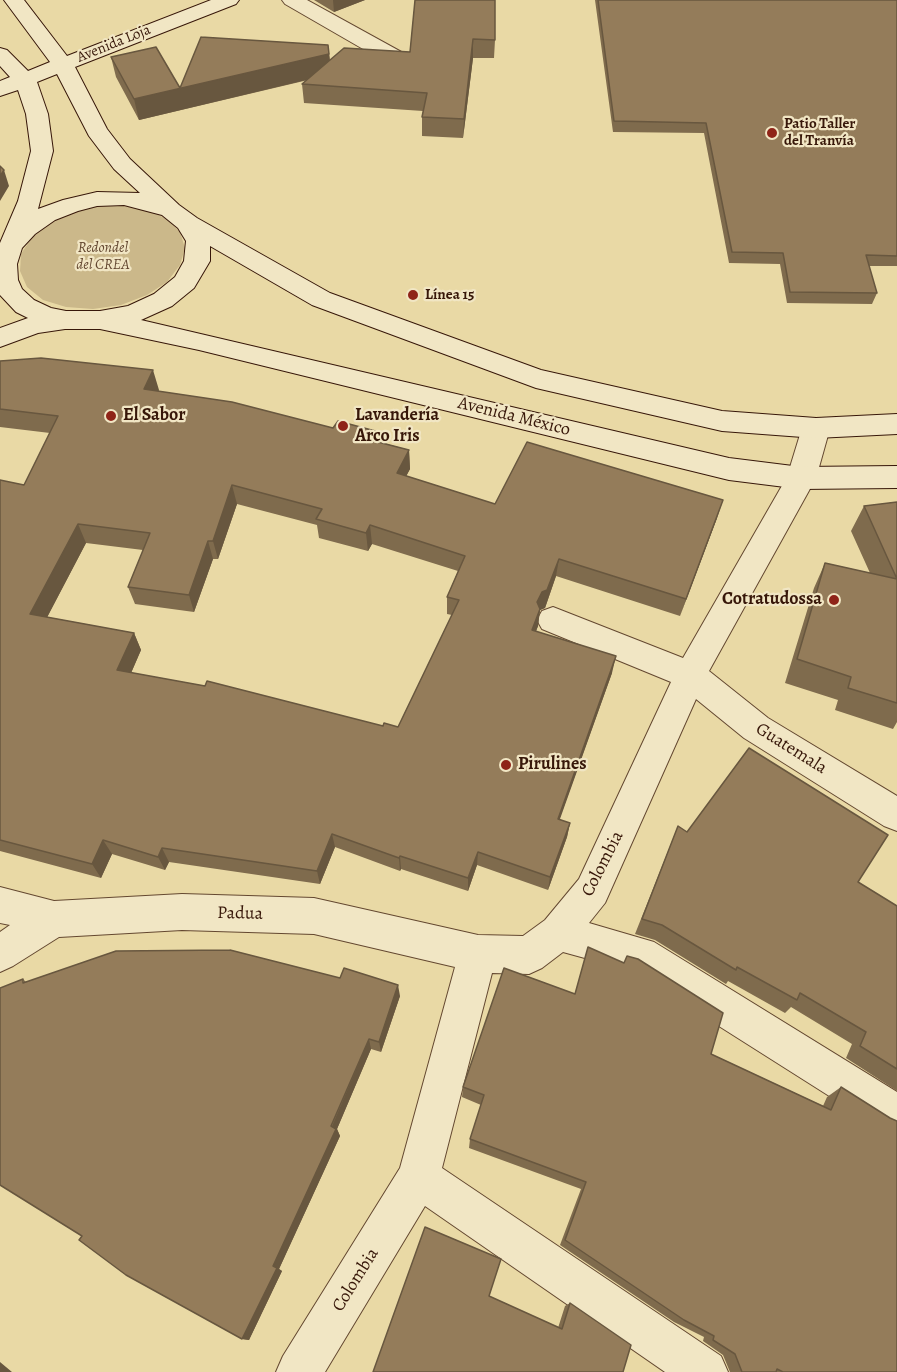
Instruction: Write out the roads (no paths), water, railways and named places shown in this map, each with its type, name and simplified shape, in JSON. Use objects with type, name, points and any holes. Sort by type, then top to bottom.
[{"type":"main road","points":[[0,338],[34,325],[66,320],[100,320],[134,313],[163,300],[185,282],[197,261],[198,251],[198,241],[180,216],[122,164],[97,131],[63,65],[43,42],[14,0]]},
{"type":"main road","points":[[292,0],[397,59]]},
{"type":"main road","name":"Avenida Loja","points":[[0,89],[224,1]]},
{"type":"main road","points":[[43,42],[67,46],[88,46],[126,39]]},
{"type":"main road","points":[[0,54],[25,80],[37,114],[42,151],[30,201],[5,260],[5,280],[12,294],[25,306],[44,315],[66,320]]},
{"type":"main road","points":[[5,260],[26,229],[46,215],[70,205],[124,198],[149,202],[180,216],[321,299],[536,378],[722,422],[816,428],[897,424]]},
{"type":"main road","name":"Avenida México","points":[[100,320],[211,344],[729,469],[801,478],[897,477]]},
{"type":"main road","name":"Colombia","points":[[299,1372],[419,1177],[478,954],[528,956],[558,933],[592,891],[690,675],[801,478],[816,428]]},
{"type":"main road","name":"Guatemala","points":[[554,620],[690,675],[756,728],[897,815]]},
{"type":"main road","name":"Padua","points":[[0,905],[54,919],[182,912],[314,916],[478,954]]},
{"type":"main road","points":[[0,953],[54,919]]},
{"type":"main road","points":[[558,933],[641,955],[889,1112]]},
{"type":"main road","points":[[419,1177],[705,1372]]},
{"type":"place","name":"Patio Taller del Tranvía","points":[[772,133]]},
{"type":"place","name":"Línea 15","points":[[413,295]]},
{"type":"place","name":"El Sabor","points":[[111,416]]},
{"type":"place","name":"Lavandería Arco Iris","points":[[343,426]]},
{"type":"place","name":"Cotratudossa","points":[[834,600]]},
{"type":"place","name":"Pirulines","points":[[506,765]]},
{"type":"park label","name":"Redondel del CREA","points":[[103,256]]}]
